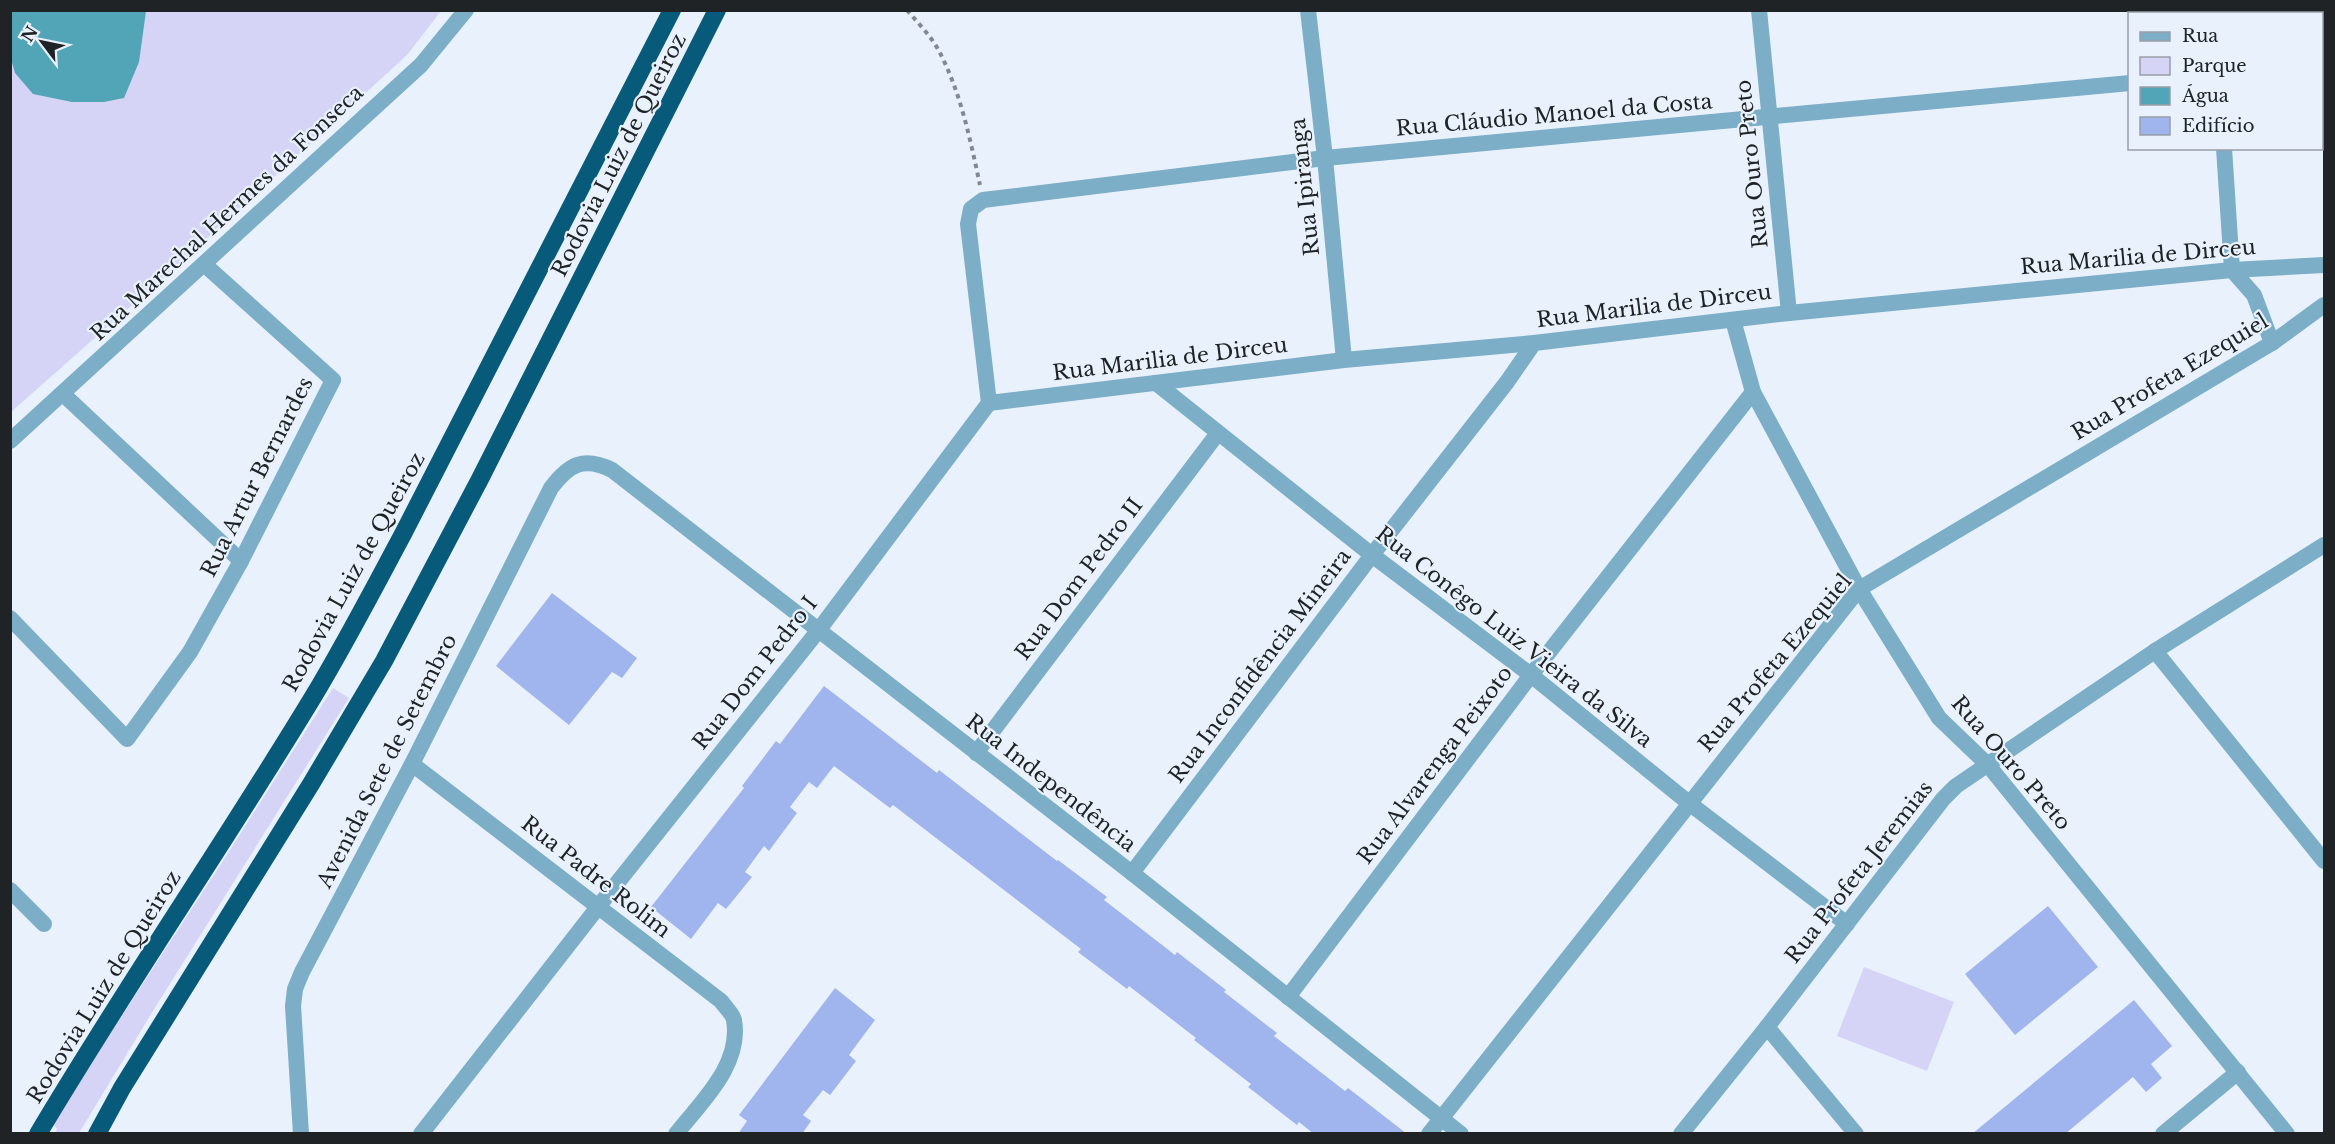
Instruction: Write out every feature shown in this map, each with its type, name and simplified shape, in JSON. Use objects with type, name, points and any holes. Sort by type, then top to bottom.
[{"type":"highway","name":"Rodovia Luiz de Queiroz","points":[[38,1134],[79,1064],[308,705],[348,635],[413,514],[672,10]]},
{"type":"highway","name":"Rodovia Luiz de Queiroz","points":[[99,1134],[122,1088],[384,662],[480,479],[717,10]]},
{"type":"street","name":"Rua Marechal Hermes da Fonseca","points":[[10,441],[205,265],[421,64],[466,10]]},
{"type":"street","name":"Rua Ipiranga","points":[[1308,10],[1344,360]]},
{"type":"street","name":"Rua Ouro Preto","points":[[1759,10],[1789,313]]},
{"type":"street","name":"Rua Cláudio Manoel da Costa","points":[[983,200],[1325,158],[2128,84]]},
{"type":"street","points":[[2224,150],[2232,270],[2254,294],[2272,343]]},
{"type":"street","points":[[983,200],[971,209],[968,224],[989,404]]},
{"type":"street","name":"Rua Artur Bernardes","points":[[10,618],[127,739],[190,652],[242,561],[333,380],[205,265]]},
{"type":"street","name":"Rua Marilia de Dirceu","points":[[989,404],[1344,360],[1534,343],[1789,313],[2232,270],[2325,265]]},
{"type":"street","name":"Rua Profeta Ezequiel","points":[[1429,1134],[1859,590],[2272,343],[2325,305]]},
{"type":"street","name":"Rua Ouro Preto","points":[[1733,320],[1753,392],[1859,590],[1939,718],[1988,765],[2287,1134]]},
{"type":"street","name":"Rua Inconfidência Mineira","points":[[1132,873],[1372,555],[1507,382],[1534,343]]},
{"type":"street","name":"Rua Conêgo Luiz Vieira da Silva","points":[[1156,383],[1372,555],[1531,675],[1689,803],[1847,924]]},
{"type":"street","name":"Rua Alvarenga Peixoto","points":[[1288,997],[1531,675],[1753,392]]},
{"type":"street","points":[[63,394],[242,561]]},
{"type":"street","name":"Rua Dom Pedro I","points":[[421,1134],[818,631],[989,404]]},
{"type":"street","name":"Rua Dom Pedro II","points":[[976,753],[1218,433]]},
{"type":"street","name":"Avenida Sete de Setembro","points":[[301,1134],[293,1006],[295,989],[412,764],[551,488],[570,468],[582,463],[597,463],[612,470]]},
{"type":"street","name":"Rua Independência","points":[[612,470],[1132,873],[1461,1134]]},
{"type":"street","name":"Rua Profeta Jeremias","points":[[1681,1134],[1767,1027],[1943,799],[1956,786],[2155,651],[2325,545]]},
{"type":"street","points":[[2155,651],[2325,861]]},
{"type":"street","name":"Rua Padre Rolim","points":[[412,764],[721,1001],[734,1018],[731,1058],[720,1077],[676,1134]]},
{"type":"street","points":[[10,890],[44,924]]},
{"type":"street","points":[[1767,1027],[1856,1134]]},
{"type":"street","points":[[2163,1134],[2238,1072]]},
{"type":"path","points":[[907,10],[938,49],[953,82],[968,128],[983,200]]},
{"type":"green space","points":[[11,11],[441,11],[407,55],[191,253],[11,412]]},
{"type":"green space","points":[[333,688],[349,698],[79,1133],[55,1133],[57,1129],[53,1124],[76,1086]]},
{"type":"green space","points":[[1864,967],[1954,1002],[1927,1071],[1837,1036]]},
{"type":"water","points":[[10,11],[146,11],[139,62],[124,98],[104,102],[72,102],[33,94],[15,73],[11,59]]},
{"type":"building","points":[[552,593],[637,658],[622,678],[612,672],[569,725],[496,666]]},
{"type":"building","points":[[824,686],[937,773],[939,770],[1107,897],[1104,900],[1175,955],[1177,952],[1226,990],[1224,992],[1277,1033],[1274,1036],[1345,1091],[1348,1088],[1407,1134],[1314,1134],[1299,1122],[1297,1125],[1248,1087],[1251,1084],[1194,1040],[1196,1038],[1129,986],[1127,989],[1078,952],[1081,949],[893,805],[890,808],[834,766],[817,788],[809,782],[790,807],[797,813],[769,851],[764,846],[745,872],[752,877],[726,909],[718,903],[691,939],[651,907],[744,788],[742,786],[776,741],[780,744]]},
{"type":"building","points":[[2048,906],[2098,967],[2015,1035],[1965,974]]},
{"type":"building","points":[[835,988],[875,1020],[849,1055],[856,1061],[830,1095],[823,1090],[803,1115],[811,1121],[802,1134],[738,1134],[747,1121],[739,1115]]},
{"type":"building","points":[[2134,1000],[2172,1046],[2151,1064],[2162,1078],[2146,1092],[2133,1077],[2065,1134],[1972,1134]]}]
